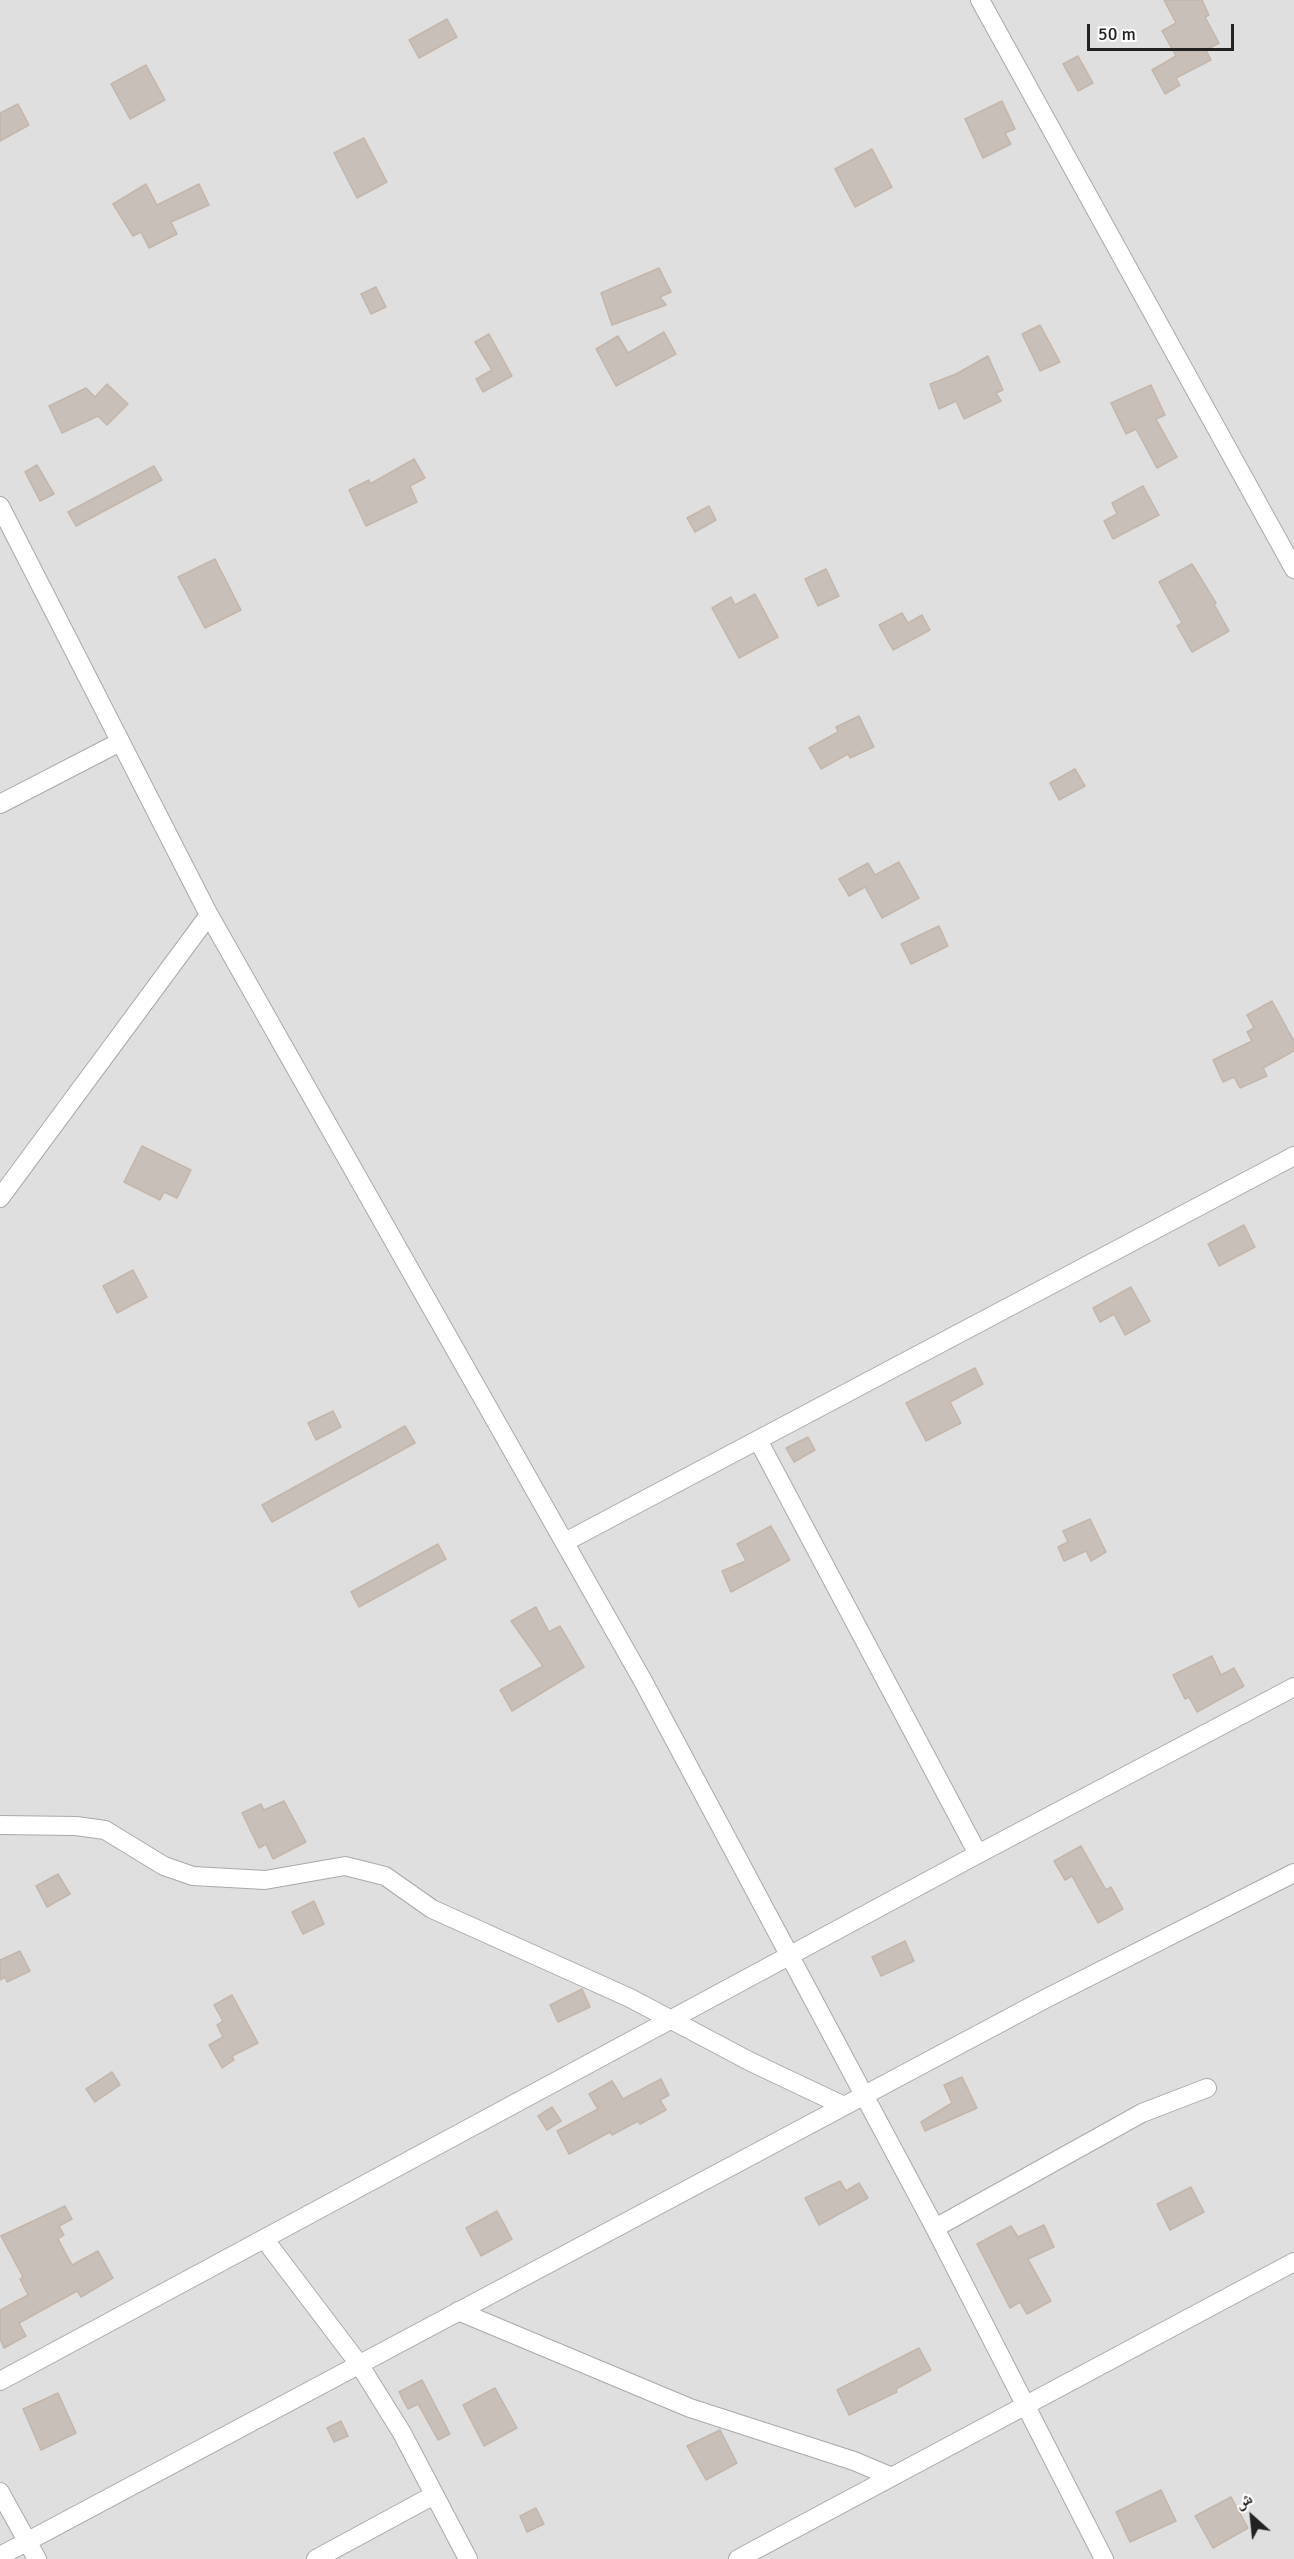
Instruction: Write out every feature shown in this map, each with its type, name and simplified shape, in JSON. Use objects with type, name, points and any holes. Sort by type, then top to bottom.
[{"type":"street","points":[[980,0],[1294,569]]},
{"type":"street","points":[[0,506],[209,915],[644,1681],[935,2228],[1104,2559]]},
{"type":"street","points":[[0,804],[120,742]]},
{"type":"street","points":[[0,1198],[209,915]]},
{"type":"street","points":[[565,1542],[1294,1156]]},
{"type":"street","points":[[758,1440],[978,1854]]},
{"type":"street","points":[[0,2381],[978,1854],[1294,1687]]},
{"type":"street","points":[[0,1825],[76,1826],[105,1830],[164,1866],[193,1876],[266,1880],[345,1866],[385,1876],[432,1909],[671,2019],[751,2062],[844,2106]]},
{"type":"street","points":[[0,2556],[1043,2000],[1294,1873]]},
{"type":"street","points":[[935,2228],[1142,2114],[1207,2088]]},
{"type":"street","points":[[265,2240],[359,2364],[402,2433],[468,2559]]},
{"type":"street","points":[[738,2559],[1026,2408],[1294,2262]]},
{"type":"street","points":[[458,2311],[690,2408],[854,2461],[892,2477]]},
{"type":"street","points":[[0,2493],[37,2559]]},
{"type":"street","points":[[316,2559],[434,2494]]},
{"type":"shaded area","points":[[0,0],[1294,0],[1294,2559],[0,2559]]},
{"type":"building","points":[[1164,0],[1202,0],[1209,15],[1205,17],[1219,43],[1206,50],[1211,60],[1176,78],[1180,85],[1165,94],[1152,70],[1176,56],[1162,31],[1176,23]]},
{"type":"building","points":[[447,19],[457,37],[419,58],[409,40]]},
{"type":"building","points":[[1078,56],[1093,83],[1078,91],[1063,64]]},
{"type":"building","points":[[146,65],[165,100],[130,119],[111,84]]},
{"type":"building","points":[[1002,101],[1015,129],[1005,133],[1011,144],[983,158],[965,119]]},
{"type":"building","points":[[18,104],[29,125],[0,141],[0,113]]},
{"type":"building","points":[[364,138],[387,182],[357,198],[334,153]]},
{"type":"building","points":[[872,149],[892,187],[855,207],[835,169]]},
{"type":"building","points":[[146,184],[157,205],[199,184],[209,205],[171,222],[177,234],[149,248],[141,232],[133,236],[113,204]]},
{"type":"building","points":[[659,268],[671,292],[660,297],[666,305],[612,325],[601,293]]},
{"type":"building","points":[[376,287],[386,307],[371,314],[361,294]]},
{"type":"building","points":[[1040,325],[1060,362],[1040,371],[1022,334]]},
{"type":"building","points":[[664,332],[676,354],[616,386],[596,349],[618,336],[628,353]]},
{"type":"building","points":[[489,334],[512,376],[483,392],[476,379],[492,370],[475,342]]},
{"type":"building","points":[[988,356],[1003,390],[996,393],[1001,401],[964,419],[956,401],[939,409],[930,384],[956,374]]},
{"type":"building","points":[[107,384],[128,404],[107,425],[98,416],[62,433],[49,406],[86,388],[95,397]]},
{"type":"building","points":[[1151,385],[1165,415],[1156,419],[1177,457],[1157,468],[1136,429],[1126,434],[1111,403]]},
{"type":"building","points":[[414,459],[425,478],[410,486],[417,502],[366,526],[349,490],[369,480],[370,484]]},
{"type":"building","points":[[37,465],[54,494],[40,501],[25,472]]},
{"type":"building","points":[[154,466],[162,480],[76,526],[68,512]]},
{"type":"building","points":[[1143,486],[1159,515],[1113,539],[1104,521],[1117,514],[1112,503]]},
{"type":"building","points":[[709,506],[716,520],[695,532],[687,518]]},
{"type":"building","points":[[215,559],[241,610],[205,628],[178,577]]},
{"type":"building","points":[[1192,564],[1216,603],[1214,604],[1229,631],[1192,652],[1177,626],[1182,623],[1159,582]]},
{"type":"building","points":[[826,569],[839,596],[818,606],[805,579]]},
{"type":"building","points":[[755,594],[778,637],[739,658],[712,608],[731,597],[735,605]]},
{"type":"building","points":[[902,613],[908,623],[922,615],[930,630],[893,650],[879,625]]},
{"type":"building","points":[[859,716],[874,747],[850,758],[848,754],[821,769],[809,748],[838,732],[836,727]]},
{"type":"building","points":[[1075,769],[1085,786],[1059,800],[1050,783]]},
{"type":"building","points":[[899,862],[919,898],[882,918],[865,887],[849,896],[839,879],[868,863],[875,875]]},
{"type":"building","points":[[939,926],[948,946],[911,964],[901,944]]},
{"type":"building","points":[[1272,1001],[1294,1041],[1294,1051],[1263,1068],[1267,1076],[1240,1088],[1234,1077],[1223,1082],[1213,1060],[1252,1041],[1247,1032],[1254,1028],[1247,1015]]},
{"type":"building","points":[[142,1146],[191,1170],[177,1198],[164,1192],[160,1200],[124,1182]]},
{"type":"building","points":[[1244,1225],[1255,1247],[1219,1266],[1208,1244]]},
{"type":"building","points":[[133,1270],[147,1297],[117,1313],[103,1286]]},
{"type":"building","points":[[1131,1287],[1150,1321],[1125,1335],[1114,1314],[1100,1322],[1093,1308]]},
{"type":"building","points":[[975,1368],[983,1384],[950,1402],[961,1423],[926,1441],[906,1403]]},
{"type":"building","points":[[333,1411],[341,1427],[316,1440],[308,1423]]},
{"type":"building","points":[[405,1426],[415,1443],[272,1522],[262,1505]]},
{"type":"building","points":[[808,1437],[815,1450],[794,1462],[786,1448]]},
{"type":"building","points":[[1090,1519],[1106,1552],[1091,1561],[1086,1551],[1064,1561],[1058,1547],[1068,1542],[1063,1531]]},
{"type":"building","points":[[771,1526],[790,1560],[731,1592],[722,1571],[746,1561],[737,1544]]},
{"type":"building","points":[[438,1544],[446,1559],[359,1607],[351,1592]]},
{"type":"building","points":[[536,1607],[549,1632],[560,1626],[584,1667],[512,1711],[500,1690],[543,1666],[511,1621]]},
{"type":"building","points":[[1212,1656],[1221,1675],[1234,1668],[1244,1686],[1197,1712],[1189,1697],[1185,1699],[1173,1675]]},
{"type":"building","points":[[284,1801],[306,1842],[273,1859],[266,1844],[259,1848],[242,1813],[261,1804],[264,1810]]},
{"type":"building","points":[[1081,1846],[1106,1890],[1111,1887],[1123,1909],[1098,1923],[1072,1876],[1065,1880],[1054,1861]]},
{"type":"building","points":[[58,1874],[70,1894],[47,1907],[36,1886]]},
{"type":"building","points":[[314,1901],[324,1924],[303,1934],[292,1912]]},
{"type":"building","points":[[905,1941],[914,1961],[881,1976],[872,1957]]},
{"type":"building","points":[[20,1951],[30,1971],[7,1982],[5,1977],[0,1980],[0,1960]]},
{"type":"building","points":[[582,1989],[590,2007],[558,2022],[550,2005]]},
{"type":"building","points":[[232,1995],[258,2043],[232,2056],[234,2060],[222,2068],[209,2045],[223,2037],[217,2025],[223,2021],[214,2005]]},
{"type":"building","points":[[112,2072],[120,2085],[95,2102],[86,2089]]},
{"type":"building","points":[[962,2077],[977,2108],[925,2131],[921,2122],[952,2103],[944,2085]]},
{"type":"building","points":[[661,2079],[669,2095],[660,2100],[666,2110],[612,2135],[610,2132],[569,2154],[557,2131],[598,2109],[589,2094],[612,2081],[623,2099]]},
{"type":"building","points":[[552,2107],[561,2121],[547,2130],[538,2116]]},
{"type":"building","points":[[840,2181],[846,2191],[859,2183],[868,2198],[819,2225],[805,2198]]},
{"type":"building","points":[[1191,2187],[1204,2212],[1170,2230],[1157,2204]]},
{"type":"building","points":[[65,2206],[72,2219],[59,2226],[64,2235],[58,2239],[72,2265],[98,2251],[113,2278],[81,2297],[77,2291],[19,2323],[26,2336],[4,2348],[0,2339],[0,2310],[28,2295],[20,2279],[23,2277],[1,2236]]},
{"type":"building","points":[[497,2211],[512,2239],[481,2256],[466,2228]]},
{"type":"building","points":[[1044,2225],[1054,2247],[1028,2259],[1051,2301],[1027,2314],[1020,2302],[1010,2308],[977,2244],[1011,2226],[1018,2237]]},
{"type":"building","points":[[919,2348],[931,2370],[896,2389],[897,2392],[849,2415],[837,2390]]},
{"type":"building","points":[[422,2380],[450,2434],[438,2440],[418,2404],[408,2409],[399,2392]]},
{"type":"building","points":[[495,2388],[517,2428],[484,2446],[463,2405]]},
{"type":"building","points":[[58,2393],[76,2433],[41,2450],[23,2409]]},
{"type":"building","points":[[341,2421],[348,2436],[334,2442],[327,2428]]},
{"type":"building","points":[[720,2430],[737,2463],[706,2480],[687,2446]]},
{"type":"building","points":[[1161,2490],[1176,2521],[1130,2542],[1116,2512]]},
{"type":"building","points":[[1231,2497],[1248,2528],[1213,2548],[1195,2516]]},
{"type":"building","points":[[536,2508],[544,2524],[527,2532],[520,2516]]}]
